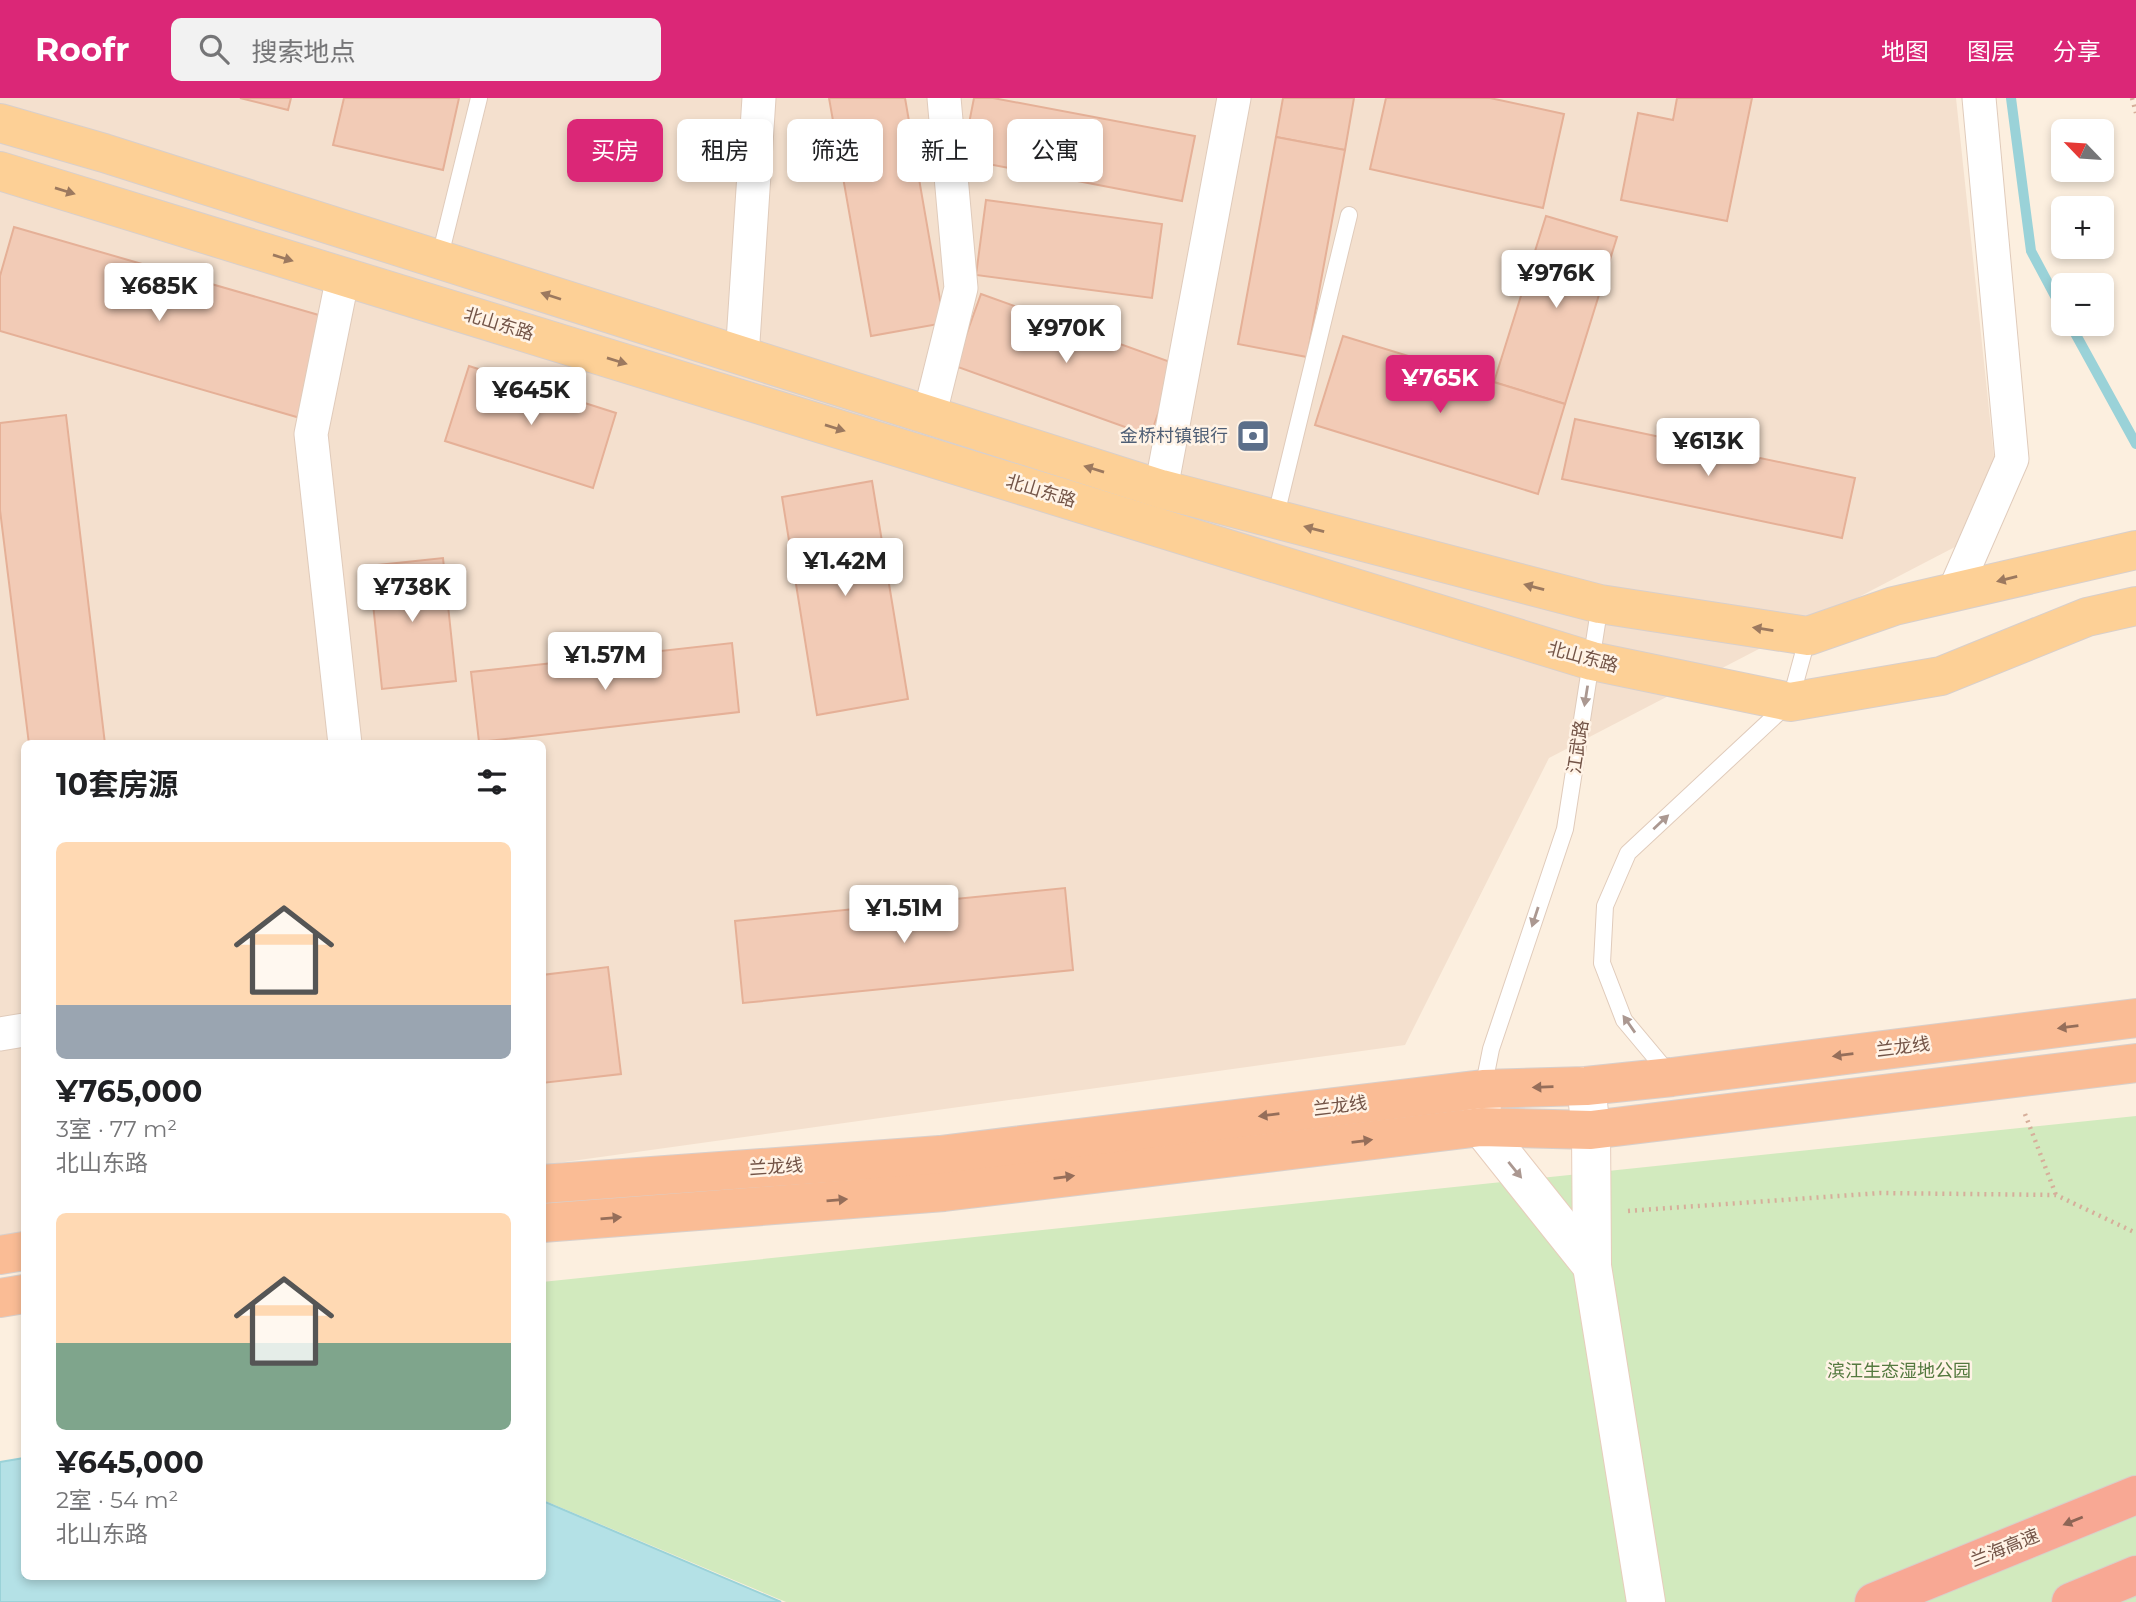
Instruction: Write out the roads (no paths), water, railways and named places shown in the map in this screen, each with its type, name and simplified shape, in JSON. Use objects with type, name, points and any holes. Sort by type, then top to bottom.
[{"type":"highway","name":"兰龙线","points":[[546,1184],[940,1155],[1483,1089],[1586,1086],[1672,1077],[2136,1018]]},
{"type":"highway","points":[[546,1223],[944,1192],[1481,1127],[1591,1130],[2136,1063]]},
{"type":"highway","points":[[0,1255],[21,1252]]},
{"type":"highway","points":[[0,1298],[21,1294]]},
{"type":"highway","name":"兰海高速","points":[[1874,1602],[2136,1495]]},
{"type":"highway","points":[[2071,1602],[2136,1575]]},
{"type":"main road","name":"北山东路","points":[[0,123],[1161,489],[1600,604]]},
{"type":"main road","name":"北山东路","points":[[0,171],[1592,661],[1790,702],[1941,676],[2087,617],[2136,606]]},
{"type":"main road","points":[[1600,604],[1808,636],[1895,606],[2136,550]]},
{"type":"main road","points":[[1586,1086],[1591,1130],[1591,1266],[1646,1602]]},
{"type":"main road","points":[[1483,1089],[1481,1127],[1591,1266]]},
{"type":"street","points":[[742,357],[759,98]]},
{"type":"street","points":[[929,416],[961,288],[944,98]]},
{"type":"street","points":[[1161,489],[1234,98]]},
{"type":"street","points":[[1954,592],[2012,458],[1979,98]]},
{"type":"street","points":[[343,276],[311,434],[345,740]]},
{"type":"street","points":[[0,1034],[21,1030]]},
{"type":"lane","points":[[439,260],[480,98]]},
{"type":"lane","points":[[1275,519],[1349,215]]},
{"type":"lane","name":"江武路","points":[[1483,1089],[1492,1049],[1565,829],[1600,604]]},
{"type":"lane","points":[[1672,1077],[1624,1020],[1602,963],[1605,906],[1628,853],[1790,702],[1808,636]]},
{"type":"water","points":[[21,1458],[21,1580],[546,1580],[546,1502],[781,1602],[0,1602],[0,1462]]},
{"type":"waterway","points":[[2011,98],[2031,251],[2051,288]]},
{"type":"waterway","points":[[2077,336],[2136,444]]},
{"type":"place","name":"金桥村镇银行","points":[[1253,436]]},
{"type":"park label","name":"滨江生态湿地公园","points":[[1899,1371]]}]
